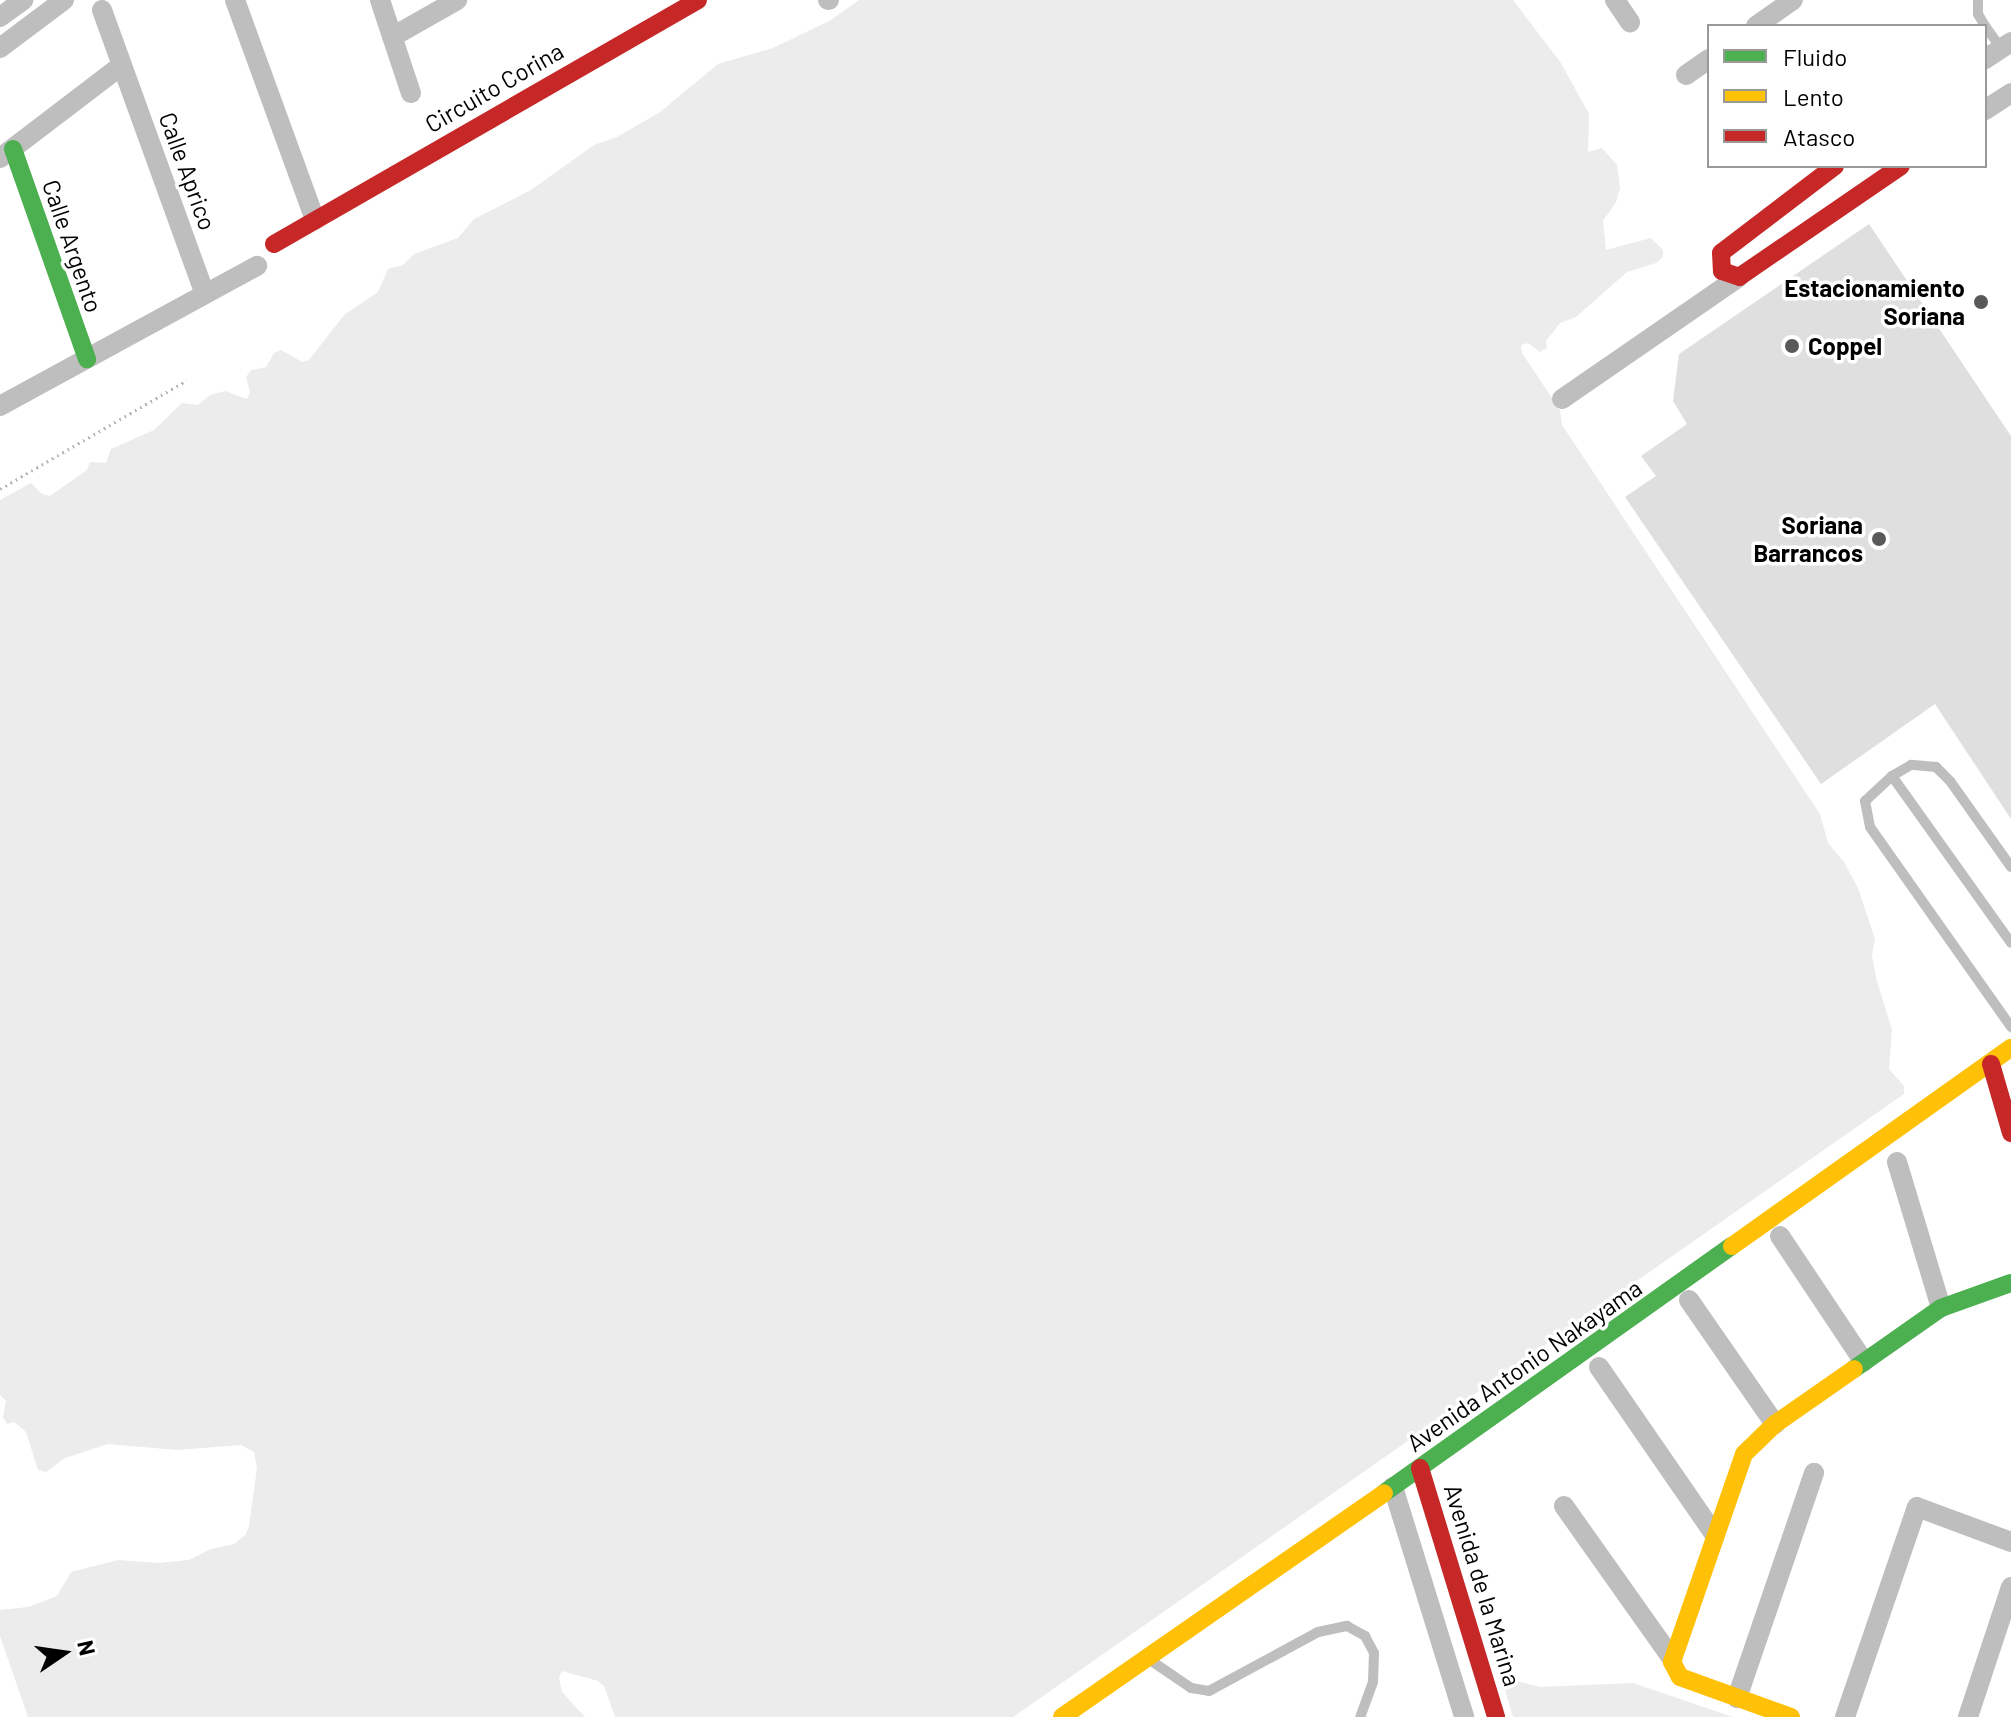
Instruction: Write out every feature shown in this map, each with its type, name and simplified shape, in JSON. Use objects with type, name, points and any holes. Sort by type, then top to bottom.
[{"type":"street","points":[[0,17],[23,0]]},
{"type":"street","points":[[0,48],[64,0]]},
{"type":"street","points":[[235,0],[315,220]]},
{"type":"street","points":[[380,0],[411,93]]},
{"type":"street","points":[[392,37],[457,0]]},
{"type":"street","name":"Circuito Corina","points":[[274,244],[698,0]]},
{"type":"street","points":[[1615,0],[1630,22]]},
{"type":"street","points":[[1759,24],[1793,0]]},
{"type":"street","name":"Calle Aprico","points":[[102,10],[205,294]]},
{"type":"street","points":[[1686,75],[1707,60]]},
{"type":"street","points":[[7,154],[122,65]]},
{"type":"street","points":[[1987,109],[2011,93]]},
{"type":"street","name":"Calle Argento","points":[[7,154],[87,359]]},
{"type":"street","points":[[1739,277],[1722,271],[1721,253],[1832,168]]},
{"type":"street","points":[[1562,399],[1898,168]]},
{"type":"street","points":[[0,406],[257,266]]},
{"type":"street","name":"Avenida Antonio Nakayama","points":[[1062,1717],[1420,1468],[2011,1048]]},
{"type":"street","points":[[1991,1064],[2011,1133]]},
{"type":"street","points":[[1897,1162],[1941,1308]]},
{"type":"street","points":[[1780,1236],[1864,1362]]},
{"type":"street","points":[[1671,1657],[1744,1454],[1775,1424],[1941,1308],[2011,1283]]},
{"type":"street","points":[[1689,1300],[1775,1424]]},
{"type":"street","points":[[1599,1367],[1715,1535]]},
{"type":"street","name":"Avenida de la Marina","points":[[1420,1468],[1496,1717]]},
{"type":"street","points":[[1737,1698],[1814,1473]]},
{"type":"street","points":[[1393,1487],[1464,1717]]},
{"type":"street","points":[[1564,1506],[1671,1657],[1680,1677],[1791,1717]]},
{"type":"street","points":[[1845,1717],[1917,1507],[2011,1542]]},
{"type":"street","points":[[1968,1717],[2011,1587]]},
{"type":"lane","points":[[1978,0],[1978,14],[1984,24]]},
{"type":"lane","points":[[1987,29],[1999,50]]},
{"type":"lane","points":[[2011,867],[1950,781],[1936,767],[1911,765],[1892,776],[1865,801],[1866,819],[2011,1027]]},
{"type":"lane","points":[[1892,776],[2011,943]]},
{"type":"lane","points":[[2000,1011],[2011,1003]]},
{"type":"lane","points":[[1148,1658],[1191,1688],[1209,1691],[1318,1632],[1347,1626],[1365,1636],[1374,1653],[1373,1682],[1360,1717]]},
{"type":"path","points":[[0,489],[187,380]]},
{"type":"shaded area","points":[[859,0],[1513,0],[1561,63],[1589,114],[1588,152],[1602,148],[1617,165],[1620,188],[1616,202],[1603,221],[1606,250],[1651,238],[1663,250],[1663,257],[1656,263],[1627,272],[1576,317],[1560,323],[1546,341],[1547,348],[1540,352],[1528,343],[1521,345],[1522,353],[1560,410],[1562,425],[1820,814],[1828,843],[1844,862],[1858,888],[1875,939],[1872,955],[1876,978],[1892,1030],[1889,1069],[1904,1086],[1904,1094],[1013,1717],[615,1717],[604,1686],[598,1681],[562,1671],[559,1678],[562,1692],[585,1717],[28,1717],[0,1636],[0,1610],[28,1607],[57,1596],[71,1572],[118,1560],[158,1563],[189,1560],[211,1549],[234,1544],[246,1534],[249,1526],[257,1468],[254,1452],[241,1445],[177,1450],[108,1444],[65,1458],[46,1472],[38,1470],[26,1432],[14,1422],[7,1424],[3,1417],[6,1401],[0,1395],[0,500],[31,483],[42,494],[50,496],[87,470],[90,462],[106,463],[111,449],[154,430],[182,403],[198,405],[210,395],[225,391],[247,399],[250,392],[246,377],[251,370],[266,367],[274,353],[281,350],[302,362],[309,360],[344,315],[378,292],[388,269],[403,265],[414,254],[458,238],[474,219],[531,190],[594,145],[617,137],[660,112],[718,64],[773,48],[831,20]]},
{"type":"shaded area","points":[[1509,1679],[1540,1687],[1633,1683],[1733,1717],[1513,1717],[1503,1684]]},
{"type":"building","points":[[1869,224],[2011,436],[2011,819],[1935,704],[1821,784],[1625,497],[1656,476],[1641,456],[1687,424],[1673,401],[1679,354]]},
{"type":"traffic: fast","points":[[13,149],[87,359]]},
{"type":"traffic: fast","points":[[1384,1493],[1732,1246]]},
{"type":"traffic: fast","points":[[1854,1369],[1941,1308],[2011,1283]]},
{"type":"traffic: slow","points":[[1732,1246],[2011,1048]]},
{"type":"traffic: slow","points":[[1791,1717],[1680,1677],[1672,1662],[1744,1454],[1775,1424],[1854,1369]]},
{"type":"traffic: slow","points":[[1062,1717],[1384,1493]]},
{"type":"traffic: jam","points":[[274,244],[698,0]]},
{"type":"traffic: jam","points":[[1832,168],[1721,253],[1722,271],[1739,277],[1898,168]]},
{"type":"traffic: jam","points":[[1991,1064],[2011,1133]]},
{"type":"traffic: jam","points":[[1420,1468],[1496,1717]]},
{"type":"place","name":"Estacionamiento Soriana","points":[[1981,302]]},
{"type":"place","name":"Coppel","points":[[1792,346]]},
{"type":"place","name":"Soriana Barrancos","points":[[1879,539]]}]
